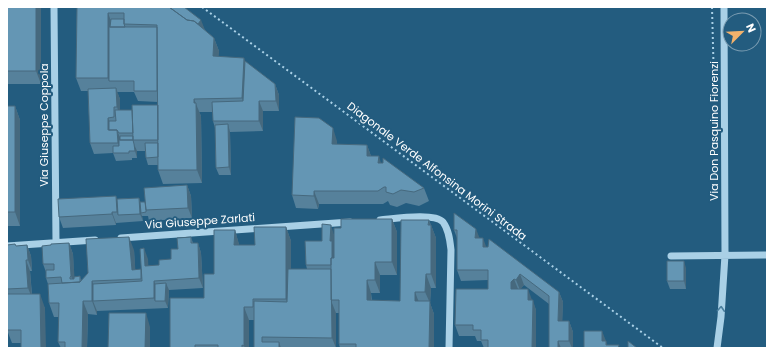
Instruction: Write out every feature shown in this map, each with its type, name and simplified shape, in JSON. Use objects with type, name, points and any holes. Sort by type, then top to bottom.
[{"type":"street","name":"Via Giuseppe Coppola","points":[[54,7],[56,243]]},
{"type":"street","name":"Via Don Pasquino Fiorenzi","points":[[717,348],[726,255],[724,7]]},
{"type":"street","points":[[372,220],[420,217],[435,218],[442,221],[450,239],[451,250],[449,348]]},
{"type":"street","name":"Via Giuseppe Zarlati","points":[[111,239],[357,221]]},
{"type":"street","points":[[7,246],[103,239]]},
{"type":"street","points":[[671,256],[767,255]]},
{"type":"path","name":"Diagonale Verde Alfonsina Morini Strada","points":[[202,7],[663,348]]},
{"type":"building","points":[[7,7],[36,7],[36,71],[7,71]]},
{"type":"building","points":[[77,7],[169,7],[187,20],[194,21],[214,38],[213,56],[244,58],[242,98],[194,99],[194,103],[196,103],[197,170],[158,170],[157,25],[124,24],[124,13],[108,13],[108,78],[76,78]]},
{"type":"building","points":[[169,7],[184,7],[201,20],[198,24],[194,21],[187,20]]},
{"type":"building","points":[[111,19],[124,19],[125,27],[110,27]]},
{"type":"building","points":[[109,27],[157,27],[157,91],[134,91],[134,81],[109,81]]},
{"type":"building","points":[[245,61],[275,84],[276,101],[259,101],[259,121],[213,121],[212,102],[243,101]]},
{"type":"building","points":[[116,88],[117,107],[114,107],[114,117],[108,118],[108,130],[117,130],[118,143],[90,143],[88,89]]},
{"type":"building","points":[[132,105],[158,105],[158,140],[133,140]]},
{"type":"building","points":[[7,106],[15,106],[15,212],[7,212]]},
{"type":"building","points":[[115,110],[132,110],[133,133],[119,133],[117,130],[109,130],[109,121],[116,121]]},
{"type":"building","points":[[295,117],[319,118],[333,128],[332,144],[367,145],[367,156],[379,156],[378,163],[383,163],[383,158],[424,188],[414,192],[401,190],[393,194],[386,192],[386,187],[384,187],[378,191],[314,191],[314,196],[292,195]]},
{"type":"building","points":[[228,124],[229,167],[216,168],[215,125]]},
{"type":"building","points":[[120,136],[133,136],[133,140],[120,140]]},
{"type":"building","points":[[119,140],[133,140],[135,151],[129,151],[129,153],[113,153],[113,146],[119,146]]},
{"type":"building","points":[[145,143],[158,143],[158,157],[146,158]]},
{"type":"building","points":[[187,185],[188,208],[146,210],[144,188]]},
{"type":"building","points":[[116,196],[117,212],[112,212],[112,214],[59,217],[58,199]]},
{"type":"building","points":[[139,198],[140,214],[118,215],[117,199]]},
{"type":"building","points":[[140,202],[145,202],[146,212],[141,213]]},
{"type":"building","points":[[454,213],[476,229],[475,238],[483,238],[483,247],[488,247],[489,239],[559,292],[558,321],[569,321],[569,341],[558,341],[558,348],[549,348],[549,296],[520,274],[516,280],[514,279],[511,282],[511,289],[528,289],[528,300],[533,300],[532,348],[488,348],[488,340],[481,340],[481,330],[473,330],[473,325],[455,325],[456,289],[488,289],[488,270],[457,270],[457,230],[454,230]]},
{"type":"building","points":[[341,219],[392,219],[392,262],[375,262],[375,280],[367,280],[367,300],[400,301],[401,220],[429,220],[428,225],[431,225],[431,274],[426,274],[425,292],[415,292],[415,301],[430,301],[429,348],[356,348],[356,344],[339,344],[339,300],[331,300],[331,258],[334,258],[334,228],[341,228]]},
{"type":"building","points":[[322,224],[331,225],[331,265],[306,265],[305,241],[322,241]]},
{"type":"building","points":[[254,227],[286,227],[286,299],[253,299],[253,307],[244,307],[244,346],[242,345],[242,348],[218,348],[218,345],[195,345],[195,348],[170,348],[170,298],[204,298],[204,274],[214,274],[214,230],[235,230],[234,245],[255,245]]},
{"type":"building","points":[[129,237],[132,270],[141,269],[141,279],[92,281],[92,301],[83,301],[82,348],[65,348],[65,342],[58,342],[59,303],[49,303],[48,284],[80,282],[88,273],[86,239]]},
{"type":"building","points":[[191,237],[191,243],[198,243],[199,278],[154,281],[154,298],[93,301],[93,284],[142,281],[140,249],[144,248],[145,266],[159,265],[159,260],[171,259],[171,249],[178,249],[177,238]]},
{"type":"building","points":[[69,243],[70,279],[80,276],[80,282],[62,283],[61,277],[46,278],[46,270],[54,270],[54,264],[43,264],[42,246]]},
{"type":"building","points":[[15,244],[16,246],[27,245],[28,260],[26,260],[28,288],[7,289],[7,245]]},
{"type":"building","points":[[667,261],[684,261],[684,281],[667,281]]},
{"type":"building","points":[[288,269],[331,269],[332,338],[262,337],[262,342],[279,342],[279,348],[254,348],[254,301],[287,302]]},
{"type":"building","points":[[166,283],[165,301],[155,301],[155,284]]},
{"type":"building","points":[[7,294],[40,294],[41,348],[21,348],[21,330],[7,330]]},
{"type":"building","points":[[109,313],[146,313],[145,348],[108,348]]},
{"type":"building","points":[[584,331],[602,331],[602,341],[606,341],[606,345],[619,345],[618,348],[584,348]]},
{"type":"building","points":[[628,341],[637,348],[628,348]]}]
